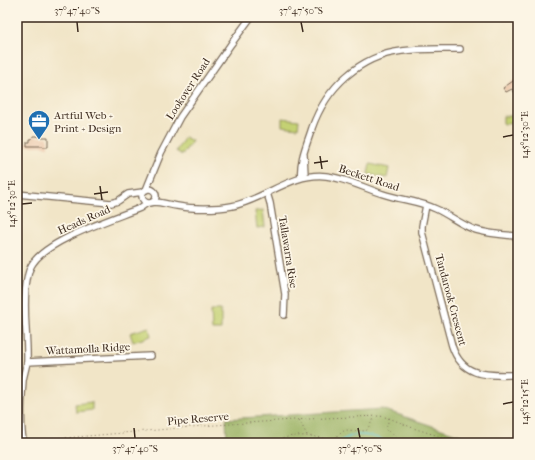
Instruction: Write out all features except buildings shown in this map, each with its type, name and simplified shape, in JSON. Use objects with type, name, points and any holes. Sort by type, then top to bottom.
[{"type":"street","name":"Lookover Road","points":[[145,193],[169,139],[188,104],[251,17]]},
{"type":"street","points":[[303,177],[300,166],[316,118],[324,102],[335,87],[356,68],[378,57],[401,51],[460,49]]},
{"type":"street","name":"Beckett Road","points":[[145,193],[152,201],[185,207],[224,207],[234,206],[303,177],[318,175],[330,176],[384,195],[426,205],[472,229],[518,236]]},
{"type":"street","points":[[17,194],[111,203],[132,193],[155,192],[152,201]]},
{"type":"street","points":[[140,208],[145,193]]},
{"type":"street","name":"Tallawarra Rise","points":[[267,193],[285,294],[284,315]]},
{"type":"street","name":"Heads Road","points":[[24,442],[21,429],[26,362],[26,282],[30,267],[42,254],[62,240],[140,208],[152,201]]},
{"type":"street","name":"Tandarook Crescent","points":[[426,205],[422,232],[456,357],[466,368],[475,372],[489,375],[518,375]]},
{"type":"street","name":"Wattamolla Ridge","points":[[26,362],[150,356]]},
{"type":"path","points":[[276,443],[280,439],[307,435],[332,440],[345,430],[366,431],[375,416]]},
{"type":"path","name":"Pipe Reserve","points":[[24,442],[215,425],[383,416],[461,443]]},
{"type":"path","points":[[389,418],[386,430],[395,435],[398,443]]},
{"type":"path","points":[[299,420],[307,435]]},
{"type":"green space","points":[[503,116],[518,116],[518,123],[503,124]]},
{"type":"green space","points":[[282,118],[299,120],[298,128],[282,126]]},
{"type":"green space","points":[[185,137],[192,141],[182,155],[176,151]]},
{"type":"green space","points":[[370,164],[389,168],[387,178],[368,174]]},
{"type":"green space","points":[[263,210],[265,227],[257,228],[255,211]]},
{"type":"green space","points":[[211,310],[221,310],[221,330],[212,330]]},
{"type":"green space","points":[[149,327],[151,336],[133,342],[130,333]]},
{"type":"green space","points":[[92,402],[92,410],[76,412],[75,404]]},
{"type":"green space","points":[[382,409],[483,443],[227,443],[226,419]]},
{"type":"green space","points":[[218,438],[219,443],[201,443],[201,441]]},
{"type":"waterway","points":[[337,443],[355,435],[376,438],[386,443]]},
{"type":"place","name":"Artful Web + Print + Design","points":[[39,140]]}]
